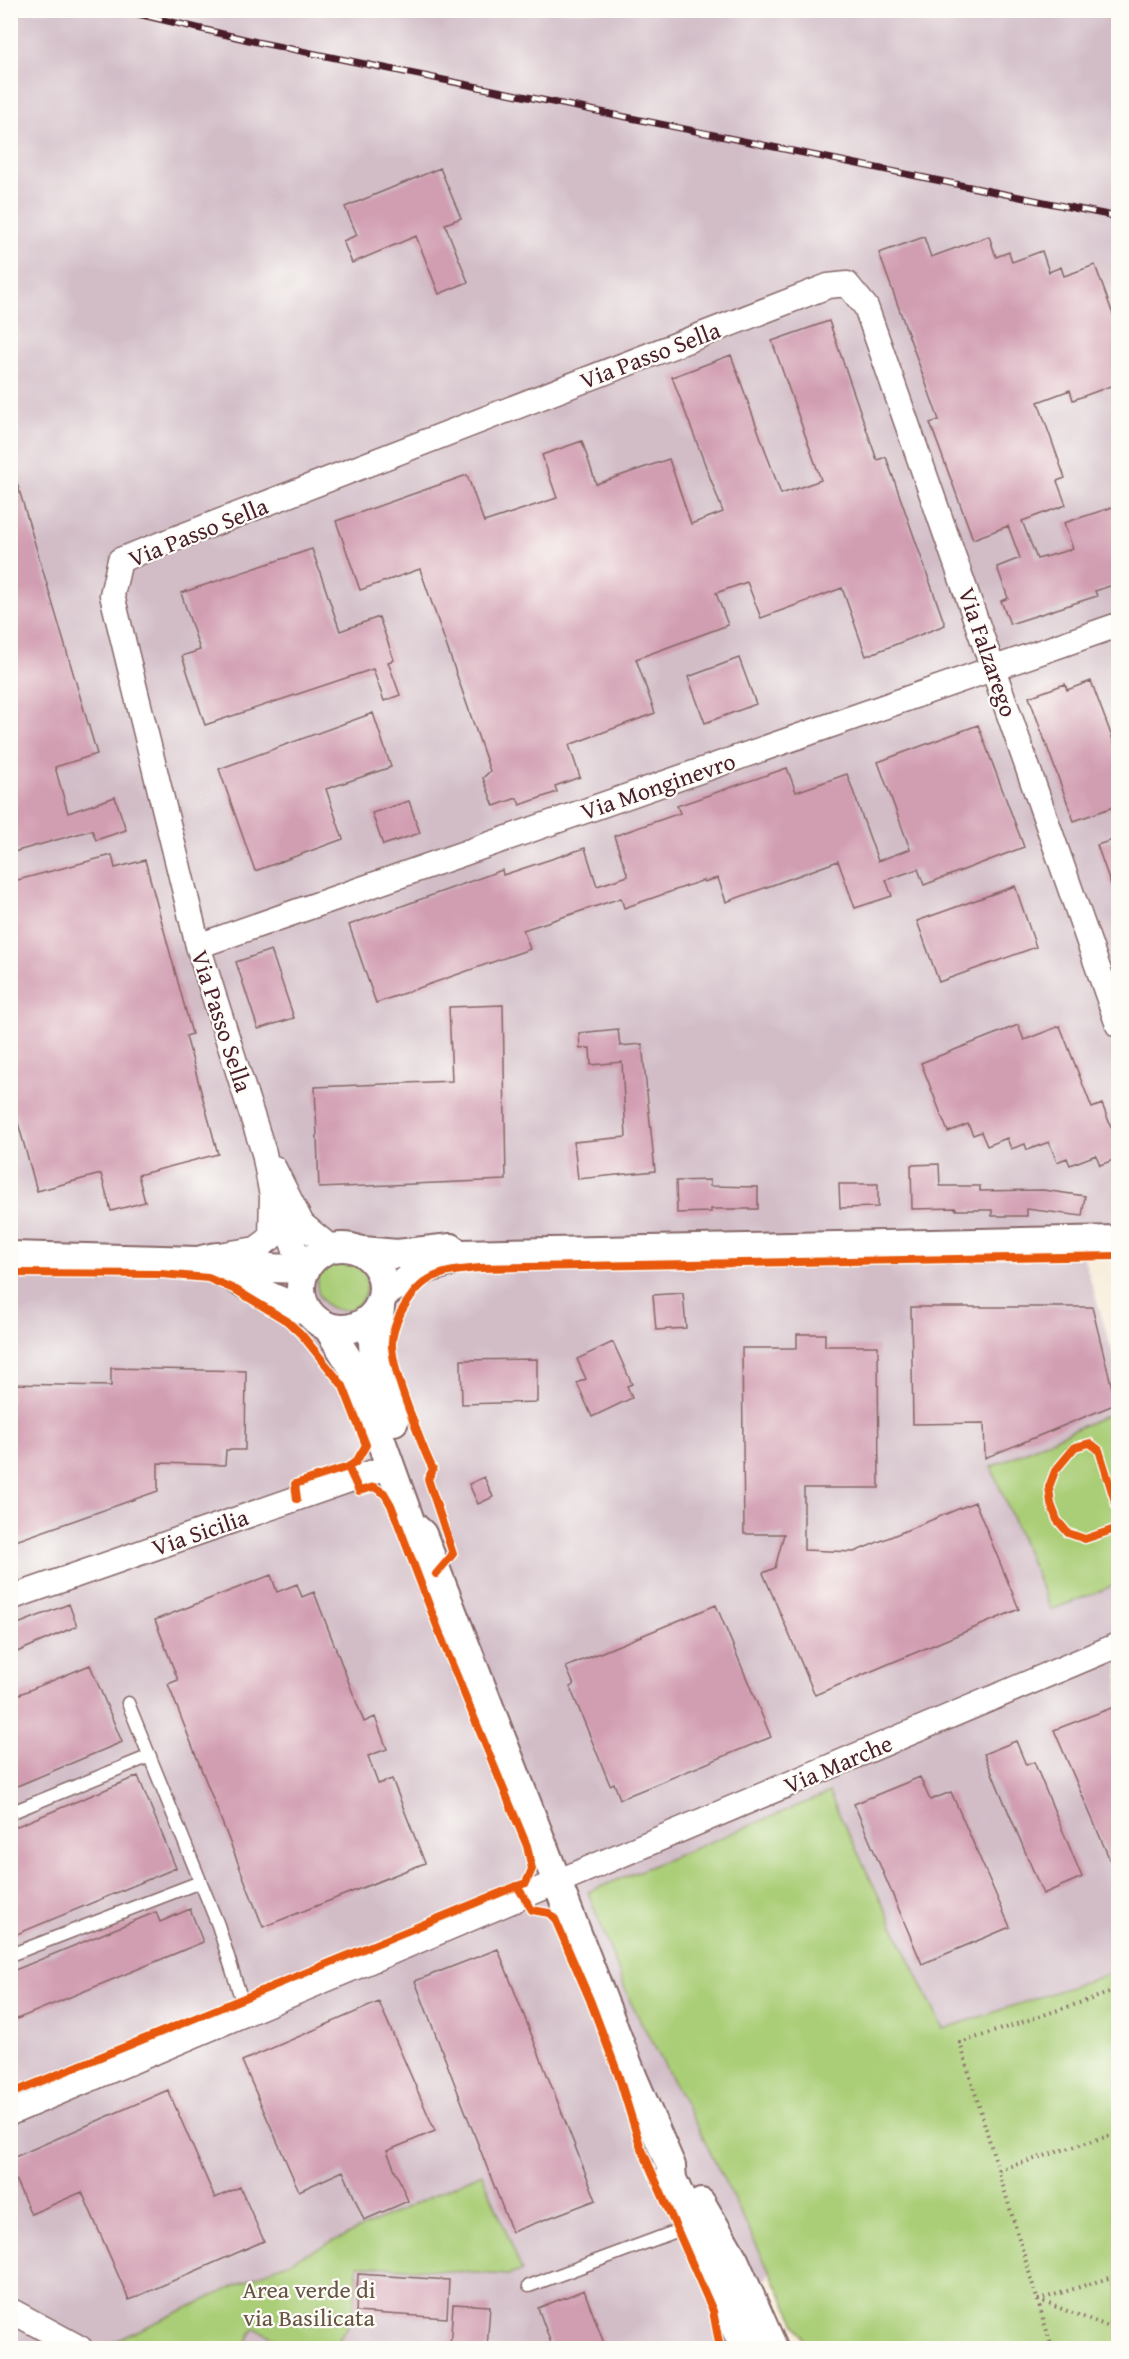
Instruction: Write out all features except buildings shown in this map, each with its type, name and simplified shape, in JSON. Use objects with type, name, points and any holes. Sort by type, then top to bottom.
[{"type":"street","name":"Via Falzarego","points":[[847,284],[866,307],[1119,1025]]},
{"type":"street","name":"Via Passo Sella","points":[[207,1258],[256,1249],[271,1238],[272,1196],[264,1153],[198,946],[112,595],[120,560],[828,286],[847,284]]},
{"type":"street","name":"Via Monginevro","points":[[198,946],[1119,625]]},
{"type":"street","name":"Via Passo Sella","points":[[264,1153],[302,1224],[315,1260]]},
{"type":"street","name":"Via Passo Sella","points":[[272,1196],[281,1210],[294,1250],[315,1260]]},
{"type":"street","points":[[207,1258],[273,1298],[339,1329],[364,1324],[374,1315],[382,1299],[428,1268],[449,1262],[460,1254],[1119,1240]]},
{"type":"street","points":[[10,1256],[207,1258],[279,1269],[315,1260],[342,1246],[363,1251],[397,1254],[451,1248],[460,1254]]},
{"type":"street","points":[[363,1251],[380,1270],[383,1282],[381,1316],[373,1341],[384,1391],[416,1483],[426,1522],[422,1534]]},
{"type":"street","points":[[315,1260],[301,1284],[301,1294],[357,1374],[411,1524],[422,1534],[633,2078],[671,2166],[672,2179],[744,2349]]},
{"type":"street","name":"Via Sicilia","points":[[10,1598],[390,1466]]},
{"type":"street","name":"Via Marche","points":[[10,2113],[1119,1645]]},
{"type":"street","points":[[671,2166],[684,2172],[734,2260],[773,2349]]},
{"type":"street","points":[[10,2310],[80,2349]]},
{"type":"lane","points":[[128,1703],[218,1925],[246,2014]]},
{"type":"lane","points":[[10,1813],[150,1756]]},
{"type":"lane","points":[[10,1955],[200,1882]]},
{"type":"lane","points":[[530,2286],[693,2225]]},
{"type":"path","points":[[1052,2349],[960,2043],[1119,1990]]},
{"type":"path","points":[[999,2170],[1119,2133]]},
{"type":"path","points":[[1037,2300],[1119,2275]]},
{"type":"path","points":[[1037,2300],[1119,2330]]},
{"type":"shaded area","points":[[11,11],[1118,11],[1118,1230],[1076,1233],[1118,1370],[1118,1971],[943,2029],[829,1793],[588,1892],[630,2001],[698,2128],[770,2272],[722,2348],[11,2348]]},
{"type":"green space","points":[[342,1260],[356,1264],[363,1271],[367,1285],[363,1299],[356,1306],[342,1310],[328,1306],[321,1299],[317,1285],[321,1271],[328,1264]]},
{"type":"green space","points":[[1118,1410],[1118,1584],[1051,1610],[991,1467]]},
{"type":"green space","points":[[829,1793],[943,2029],[1118,1971],[1118,2348],[808,2348],[698,2128],[630,2001],[588,1892]]},
{"type":"green space","name":"Area verde di via Basilicata","points":[[482,2173],[522,2271],[508,2275],[358,2265],[353,2317],[334,2348],[293,2348],[255,2328],[243,2348],[100,2348]]},
{"type":"railway","points":[[121,10],[257,42],[1118,217]]},
{"type":"cycle path","points":[[436,1574],[453,1554],[428,1479],[433,1469],[401,1387],[392,1343],[397,1320],[409,1299],[424,1282],[433,1277],[453,1271],[480,1268],[1118,1256]]},
{"type":"cycle path","points":[[10,1273],[161,1274],[208,1278],[236,1290],[287,1321],[302,1335],[343,1386],[366,1445],[356,1462],[348,1467],[295,1484],[297,1499]]},
{"type":"cycle path","points":[[1118,1511],[1099,1450],[1090,1443],[1075,1447],[1055,1471],[1049,1487],[1051,1504],[1057,1520],[1068,1533],[1085,1539],[1118,1528]]},
{"type":"cycle path","points":[[348,1467],[359,1491],[374,1487],[384,1493],[391,1505],[445,1647],[527,1846],[532,1869],[526,1883],[517,1886],[532,1910],[549,1913],[555,1919],[590,2000],[618,2074],[640,2145],[713,2311],[720,2348]]},
{"type":"cycle path","points":[[10,2094],[517,1886]]}]
